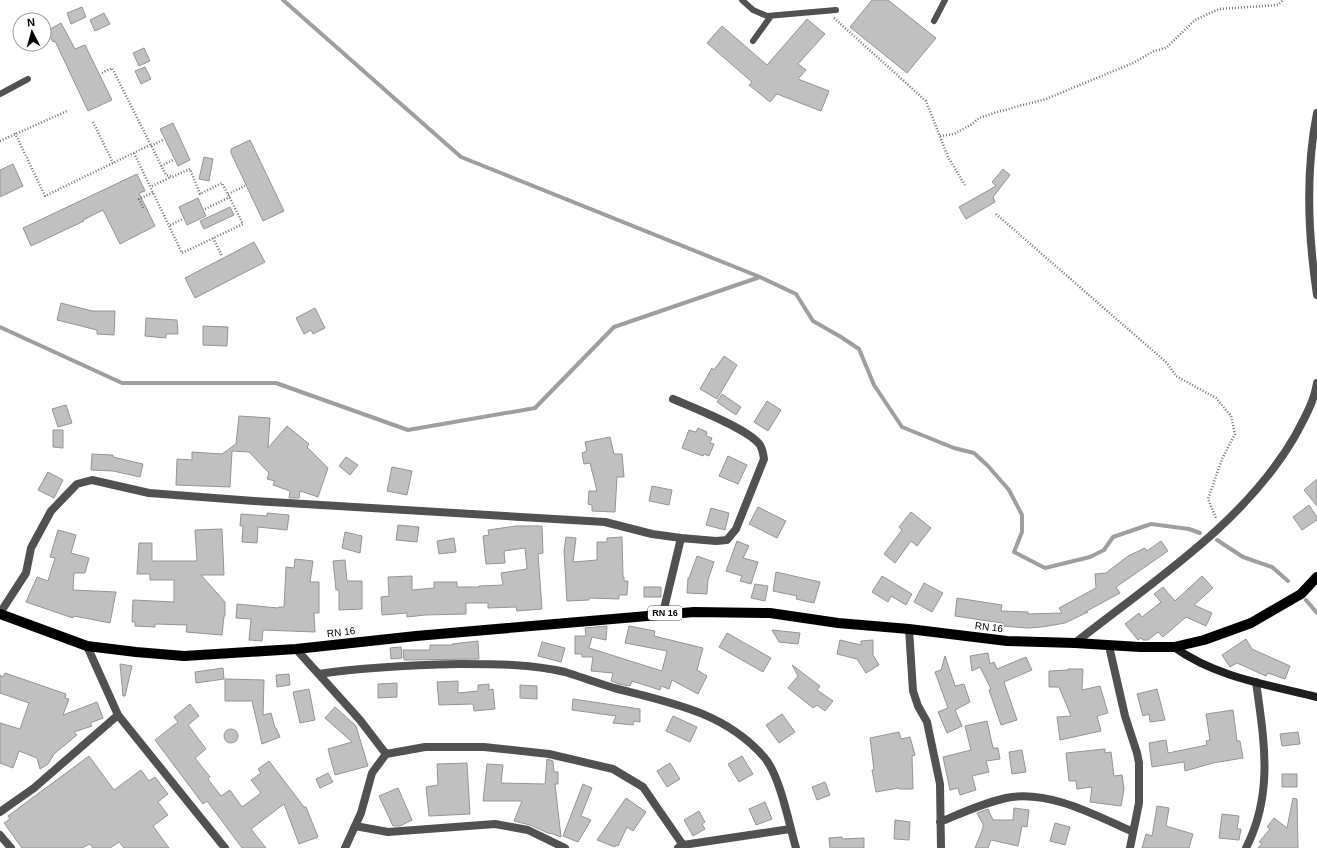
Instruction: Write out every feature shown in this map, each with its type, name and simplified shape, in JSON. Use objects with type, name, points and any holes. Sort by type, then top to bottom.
[{"type":"main road","name":"RN 16","points":[[0,614],[87,646],[184,656],[296,649],[416,636],[663,613],[694,612],[770,613],[838,623],[909,629],[1007,642],[1174,647],[1204,640],[1251,624],[1301,594],[1317,577]]},
{"type":"main road","points":[[1174,647],[1196,661],[1222,672],[1317,698]]},
{"type":"street","points":[[1317,113],[1309,170],[1308,208],[1317,295]]},
{"type":"street","points":[[1305,418],[1316,392],[1317,383]]},
{"type":"street","points":[[0,614],[26,573],[31,548],[51,511],[77,484],[92,480],[149,493],[254,501],[605,522],[652,534],[716,541],[727,540],[736,529],[764,459],[759,443],[749,435],[715,416],[673,399]]},
{"type":"street","points":[[1075,643],[1219,528],[1271,472],[1305,418],[1317,404]]},
{"type":"street","points":[[663,613],[681,538]]},
{"type":"street","points":[[909,629],[911,679],[918,706],[927,722],[940,784],[941,848]]},
{"type":"street","points":[[87,646],[118,715],[225,848]]},
{"type":"street","points":[[1109,646],[1125,716],[1139,763],[1139,803],[1130,848]]},
{"type":"street","points":[[296,649],[360,720],[386,754]]},
{"type":"street","points":[[318,674],[357,668],[438,665],[528,666],[564,672],[613,688],[655,697],[686,707],[720,721],[746,738],[766,759],[775,776],[796,848]]},
{"type":"street","points":[[1246,848],[1261,812],[1265,779],[1265,746],[1256,682]]},
{"type":"street","points":[[0,812],[34,788],[118,715]]},
{"type":"street","points":[[345,848],[361,812],[372,773],[386,754],[425,747],[484,747],[549,754],[613,769],[643,787],[682,847],[790,829]]},
{"type":"street","points":[[940,822],[972,809],[1007,798],[1033,797],[1074,805],[1133,832]]},
{"type":"street","points":[[355,826],[388,832],[495,824],[528,830],[565,848]]},
{"type":"street","points":[[0,835],[11,848]]},
{"type":"lane","points":[[742,0],[761,14],[771,16],[836,10]]},
{"type":"lane","points":[[934,21],[945,0]]},
{"type":"lane","points":[[753,41],[771,16]]},
{"type":"lane","points":[[0,94],[28,79]]},
{"type":"path","points":[[940,136],[954,134],[980,118],[997,112],[1046,99],[1133,63],[1154,51],[1166,48],[1195,20],[1219,9],[1278,4],[1283,0]]},
{"type":"path","points":[[827,11],[926,102],[948,157],[965,185]]},
{"type":"path","points":[[102,73],[112,68],[161,166],[166,175],[172,177]]},
{"type":"path","points":[[0,141],[15,133],[67,112]]},
{"type":"path","points":[[93,122],[113,162]]},
{"type":"path","points":[[15,133],[45,196],[113,162],[163,140]]},
{"type":"path","points":[[134,153],[152,186],[182,252],[243,224],[222,183],[200,194],[190,169],[152,186]]},
{"type":"path","points":[[161,166],[173,160]]},
{"type":"path","points":[[205,209],[245,186]]},
{"type":"path","points":[[143,208],[139,199],[154,192]]},
{"type":"path","points":[[996,214],[1167,363],[1176,376],[1216,398],[1230,416],[1235,434],[1222,460],[1208,499],[1219,528]]},
{"type":"path","points":[[170,225],[183,219]]},
{"type":"path","points":[[213,238],[222,256]]},
{"type":"building","points":[[872,0],[888,0],[936,38],[907,73],[850,27]]},
{"type":"building","points":[[82,7],[86,17],[71,24],[67,13]]},
{"type":"building","points":[[104,13],[110,24],[95,31],[90,20]]},
{"type":"building","points":[[807,19],[825,34],[798,64],[806,70],[798,79],[829,91],[821,111],[777,94],[770,102],[749,85],[752,82],[707,43],[722,26],[767,65]]},
{"type":"building","points":[[61,23],[75,49],[85,45],[112,100],[88,111],[55,41],[53,42],[52,40],[52,28]]},
{"type":"building","points":[[144,48],[150,61],[139,66],[133,53]]},
{"type":"building","points":[[145,67],[151,79],[141,84],[135,71]]},
{"type":"building","points":[[173,123],[190,160],[178,166],[160,129]]},
{"type":"building","points":[[250,140],[284,211],[263,221],[231,153],[231,149]]},
{"type":"building","points":[[204,157],[213,159],[209,181],[199,179]]},
{"type":"building","points":[[13,164],[23,186],[0,197],[0,170]]},
{"type":"building","points":[[1003,169],[1010,175],[993,197],[995,202],[966,219],[959,207],[996,186],[992,182]]},
{"type":"building","points":[[137,174],[145,191],[139,193],[155,226],[120,244],[103,210],[83,220],[84,221],[31,246],[23,228]]},
{"type":"building","points":[[198,198],[206,216],[187,225],[179,207]]},
{"type":"building","points":[[230,207],[234,215],[204,229],[200,221]]},
{"type":"building","points":[[254,242],[265,262],[195,298],[185,278]]},
{"type":"building","points":[[61,303],[92,311],[115,311],[114,335],[97,334],[97,330],[57,320]]},
{"type":"building","points":[[315,308],[325,328],[313,334],[311,330],[304,334],[296,318]]},
{"type":"building","points":[[146,318],[177,320],[178,334],[166,334],[166,338],[145,336]]},
{"type":"building","points":[[203,326],[228,327],[227,346],[203,345]]},
{"type":"building","points":[[724,356],[737,365],[717,399],[700,389],[712,368],[714,370]]},
{"type":"building","points":[[722,394],[741,407],[736,415],[717,402]]},
{"type":"building","points":[[767,401],[781,410],[768,431],[754,422]]},
{"type":"building","points":[[66,405],[72,423],[58,427],[52,409]]},
{"type":"building","points":[[239,416],[270,418],[268,448],[287,426],[309,444],[307,447],[328,468],[318,497],[300,491],[299,498],[289,498],[290,491],[273,485],[275,481],[267,479],[269,473],[249,452],[232,451],[230,487],[176,485],[177,459],[192,460],[192,452],[222,454],[236,444]]},
{"type":"building","points":[[698,428],[707,432],[706,436],[712,438],[710,443],[714,444],[709,456],[704,454],[703,456],[682,448],[689,430],[696,432]]},
{"type":"building","points":[[53,430],[63,430],[63,448],[53,447]]},
{"type":"building","points":[[610,437],[614,454],[622,454],[624,477],[617,477],[615,512],[592,511],[592,505],[588,504],[589,491],[597,491],[590,463],[584,464],[582,453],[587,451],[585,442]]},
{"type":"building","points":[[92,454],[113,455],[113,457],[143,464],[140,477],[113,471],[91,470]]},
{"type":"building","points":[[728,456],[747,465],[738,484],[719,476]]},
{"type":"building","points":[[346,457],[358,465],[350,475],[339,466]]},
{"type":"building","points":[[392,467],[412,471],[407,495],[387,491]]},
{"type":"building","points":[[48,472],[63,480],[54,498],[38,490]]},
{"type":"building","points":[[1317,479],[1317,506],[1304,490]]},
{"type":"building","points":[[652,486],[672,490],[669,505],[649,501]]},
{"type":"building","points":[[1309,505],[1317,517],[1317,520],[1302,530],[1293,517]]},
{"type":"building","points":[[758,507],[786,521],[777,538],[749,524]]},
{"type":"building","points":[[711,508],[729,513],[725,530],[706,525]]},
{"type":"building","points":[[911,512],[931,528],[917,546],[911,541],[895,563],[884,554],[902,530],[899,527]]},
{"type":"building","points":[[267,513],[289,515],[287,530],[258,527],[257,543],[242,542],[243,526],[240,526],[241,514],[267,516]]},
{"type":"building","points":[[398,525],[419,527],[417,542],[396,540]]},
{"type":"building","points":[[516,526],[542,526],[543,553],[538,554],[542,609],[517,611],[516,607],[488,608],[488,603],[466,603],[466,614],[407,617],[407,613],[382,615],[381,597],[389,596],[388,577],[412,576],[412,590],[434,588],[434,582],[457,582],[457,587],[503,585],[501,573],[527,569],[525,548],[504,551],[505,563],[486,564],[483,536],[489,535],[488,530]]},
{"type":"building","points":[[222,529],[224,575],[201,575],[225,602],[225,616],[222,635],[186,632],[187,625],[155,624],[155,627],[135,626],[135,622],[132,622],[133,600],[174,602],[174,580],[150,580],[150,574],[137,574],[139,543],[152,543],[152,561],[197,561],[195,530]]},
{"type":"building","points":[[58,530],[76,535],[71,553],[89,558],[85,573],[74,573],[73,590],[116,592],[110,623],[74,616],[73,618],[26,602],[37,577],[48,581],[55,558],[50,557]]},
{"type":"building","points":[[345,532],[362,536],[360,553],[342,548]]},
{"type":"building","points":[[566,537],[576,538],[573,562],[597,560],[597,542],[607,542],[607,538],[622,537],[623,577],[624,581],[628,581],[627,595],[619,595],[619,599],[589,598],[589,600],[567,601],[564,551]]},
{"type":"building","points":[[454,538],[456,552],[439,554],[437,541]]},
{"type":"building","points":[[737,541],[749,546],[743,558],[758,562],[751,584],[740,581],[742,576],[726,571]]},
{"type":"building","points":[[1161,541],[1168,551],[1116,587],[1120,593],[1085,612],[1088,612],[1065,623],[1027,628],[1002,626],[1002,623],[955,616],[957,598],[1002,605],[1001,611],[1028,612],[1028,614],[1062,613],[1059,608],[1096,588],[1095,574],[1106,573],[1128,556],[1145,548],[1147,551]]},
{"type":"building","points":[[697,556],[714,562],[708,580],[707,594],[687,593],[688,578]]},
{"type":"building","points":[[295,559],[313,561],[310,582],[319,582],[319,613],[314,613],[315,632],[263,630],[262,641],[249,640],[251,619],[236,618],[237,604],[278,608],[284,607],[286,567],[294,568]]},
{"type":"building","points":[[345,560],[347,581],[362,581],[362,609],[339,610],[339,590],[336,590],[333,561]]},
{"type":"building","points":[[776,572],[820,582],[814,603],[796,599],[797,596],[773,591]]},
{"type":"building","points":[[882,576],[912,594],[906,605],[891,596],[888,602],[872,592]]},
{"type":"building","points":[[1202,576],[1213,588],[1194,605],[1212,613],[1206,626],[1186,617],[1163,637],[1158,632],[1148,640],[1143,640],[1141,638],[1138,640],[1125,624],[1139,613],[1142,617],[1161,602],[1154,594],[1163,587],[1175,601]]},
{"type":"building","points":[[924,583],[943,593],[932,612],[914,602]]},
{"type":"building","points":[[755,584],[768,586],[765,601],[751,598]]},
{"type":"building","points":[[644,587],[661,587],[661,597],[644,597]]},
{"type":"building","points":[[607,626],[606,640],[592,637],[589,648],[662,671],[667,651],[625,643],[629,626],[655,631],[654,636],[703,648],[697,670],[707,676],[698,694],[672,680],[669,689],[661,686],[660,690],[632,681],[630,686],[619,684],[611,681],[613,673],[591,671],[593,657],[582,657],[582,654],[575,654],[575,636],[586,636],[585,628]]},
{"type":"building","points":[[772,630],[800,633],[798,644],[779,642]]},
{"type":"building","points":[[727,633],[771,658],[763,672],[719,647]]},
{"type":"building","points":[[1246,639],[1252,649],[1290,666],[1285,679],[1268,673],[1266,676],[1237,663],[1230,667],[1222,655]]},
{"type":"building","points":[[840,640],[861,645],[861,641],[873,640],[873,655],[879,665],[866,673],[857,659],[837,654]]},
{"type":"building","points":[[478,641],[479,659],[404,660],[403,650],[430,650],[430,645],[452,645]]},
{"type":"building","points":[[542,642],[565,648],[561,662],[538,656]]},
{"type":"building","points":[[401,647],[402,658],[391,659],[390,648]]},
{"type":"building","points":[[988,653],[990,664],[994,662],[997,669],[1026,657],[1032,670],[1004,682],[1017,720],[1001,725],[989,690],[991,689],[980,667],[972,671],[970,656]]},
{"type":"building","points":[[945,656],[955,686],[964,684],[970,702],[955,710],[962,726],[947,733],[938,712],[948,708],[935,672],[941,670]]},
{"type":"building","points":[[120,664],[132,666],[125,696],[123,696]]},
{"type":"building","points":[[792,665],[820,686],[817,690],[833,701],[825,711],[817,705],[813,708],[788,688],[798,676]]},
{"type":"building","points":[[223,668],[224,679],[196,683],[195,672]]},
{"type":"building","points":[[1083,669],[1082,690],[1100,686],[1108,713],[1097,716],[1101,731],[1060,740],[1057,717],[1071,716],[1059,687],[1049,687],[1049,671]]},
{"type":"building","points":[[5,673],[66,694],[65,698],[69,699],[63,715],[97,702],[103,718],[90,723],[92,726],[74,732],[77,735],[54,754],[48,764],[40,769],[37,758],[19,751],[13,768],[0,763],[0,723],[20,729],[29,703],[0,693],[0,675],[3,677]]},
{"type":"building","points":[[289,674],[290,685],[277,687],[276,675]]},
{"type":"building","points":[[225,679],[264,680],[263,715],[271,713],[275,728],[280,737],[262,744],[252,701],[225,701]]},
{"type":"building","points":[[458,681],[458,693],[478,691],[478,685],[489,684],[489,690],[493,689],[495,709],[474,711],[473,704],[439,705],[437,682]]},
{"type":"building","points":[[397,683],[397,697],[378,698],[378,684]]},
{"type":"building","points":[[520,685],[537,686],[537,699],[520,698]]},
{"type":"building","points":[[309,689],[315,720],[300,723],[293,692]]},
{"type":"building","points":[[1157,689],[1165,720],[1150,722],[1149,714],[1143,716],[1137,694]]},
{"type":"building","points":[[573,699],[640,709],[640,722],[634,721],[633,725],[613,723],[616,716],[572,710]]},
{"type":"building","points":[[190,704],[199,716],[188,725],[206,749],[195,758],[210,777],[208,779],[221,796],[230,790],[242,807],[261,793],[251,780],[261,773],[258,769],[269,761],[304,807],[306,807],[318,837],[299,844],[284,804],[251,829],[266,848],[242,848],[207,801],[203,804],[155,740],[178,722],[174,717]]},
{"type":"building","points":[[335,707],[356,726],[368,766],[335,775],[328,749],[352,742],[325,718]]},
{"type":"building","points":[[1233,710],[1237,741],[1240,741],[1243,758],[1213,763],[1185,771],[1184,762],[1152,767],[1149,743],[1166,740],[1168,753],[1207,745],[1206,741],[1210,740],[1206,714]]},
{"type":"building","points":[[782,714],[795,732],[779,743],[766,725]]},
{"type":"building","points":[[673,716],[697,727],[690,742],[666,731]]},
{"type":"building","points":[[987,721],[993,748],[998,748],[1000,759],[986,761],[989,772],[972,776],[976,790],[960,795],[958,788],[950,790],[943,757],[971,750],[965,726]]},
{"type":"building","points":[[228,729],[234,729],[238,733],[238,739],[234,743],[228,743],[224,739],[224,733]]},
{"type":"building","points":[[899,732],[901,739],[910,737],[915,755],[912,756],[913,789],[899,788],[876,792],[872,770],[874,770],[870,738]]},
{"type":"building","points":[[1298,732],[1300,744],[1282,746],[1280,734]]},
{"type":"building","points":[[1105,749],[1105,753],[1111,752],[1114,776],[1122,775],[1124,789],[1121,806],[1090,802],[1092,787],[1077,789],[1076,781],[1069,781],[1066,753]]},
{"type":"building","points":[[1022,750],[1026,772],[1012,774],[1009,752]]},
{"type":"building","points":[[89,756],[114,790],[141,770],[149,781],[155,777],[168,794],[158,802],[168,815],[153,826],[169,848],[124,848],[119,842],[110,848],[93,848],[90,844],[82,848],[22,848],[4,823],[10,819],[8,816]]},
{"type":"building","points":[[742,756],[753,774],[739,782],[728,764]]},
{"type":"building","points":[[547,759],[553,761],[554,772],[558,772],[558,784],[555,784],[561,837],[530,825],[514,821],[522,801],[483,801],[487,764],[503,765],[501,783],[545,784]]},
{"type":"building","points":[[467,763],[470,814],[429,816],[426,787],[438,785],[437,764]]},
{"type":"building","points":[[670,763],[680,779],[667,787],[657,771]]},
{"type":"building","points":[[328,773],[333,782],[320,788],[316,779]]},
{"type":"building","points":[[1282,774],[1297,774],[1297,787],[1282,787]]},
{"type":"building","points":[[825,782],[830,795],[817,800],[812,787]]},
{"type":"building","points":[[583,784],[592,788],[581,816],[591,820],[578,842],[563,836]]},
{"type":"building","points":[[398,788],[412,820],[400,826],[393,826],[379,796]]},
{"type":"building","points":[[626,798],[646,812],[633,831],[627,827],[618,846],[616,845],[615,847],[597,840]]},
{"type":"building","points":[[1293,798],[1297,799],[1298,848],[1258,848],[1262,843],[1259,842],[1270,829],[1267,827],[1274,818],[1287,828]]},
{"type":"building","points":[[765,802],[772,819],[756,825],[749,809]]},
{"type":"building","points":[[1157,806],[1169,808],[1166,826],[1193,834],[1189,848],[1142,848],[1146,834],[1152,836]]},
{"type":"building","points":[[1014,808],[1029,810],[1027,827],[1022,826],[1018,846],[991,840],[988,848],[975,848],[983,828],[983,824],[977,813],[988,809],[993,820],[1013,820]]},
{"type":"building","points":[[699,811],[705,822],[702,824],[705,829],[693,836],[684,820]]},
{"type":"building","points":[[1222,814],[1239,816],[1237,829],[1241,829],[1239,840],[1219,838]]},
{"type":"building","points":[[895,820],[910,822],[909,840],[894,839]]},
{"type":"building","points":[[1055,823],[1070,827],[1065,845],[1050,841]]},
{"type":"building","points":[[842,837],[842,839],[864,838],[864,848],[830,848],[829,838]]},
{"type":"waterway","points":[[283,0],[461,157],[760,277],[796,294],[813,321],[859,349],[874,385],[902,427],[954,448],[974,453],[988,466],[1009,490],[1022,515],[1022,532],[1014,552],[1045,568],[1090,557],[1104,550],[1113,537],[1151,524],[1189,529],[1200,533]]},
{"type":"waterway","points":[[0,327],[122,383],[276,383],[408,430],[535,408],[614,327],[760,277]]},
{"type":"waterway","points":[[1217,540],[1243,557],[1272,567],[1288,581]]},
{"type":"waterway","points":[[1306,600],[1317,613]]}]
